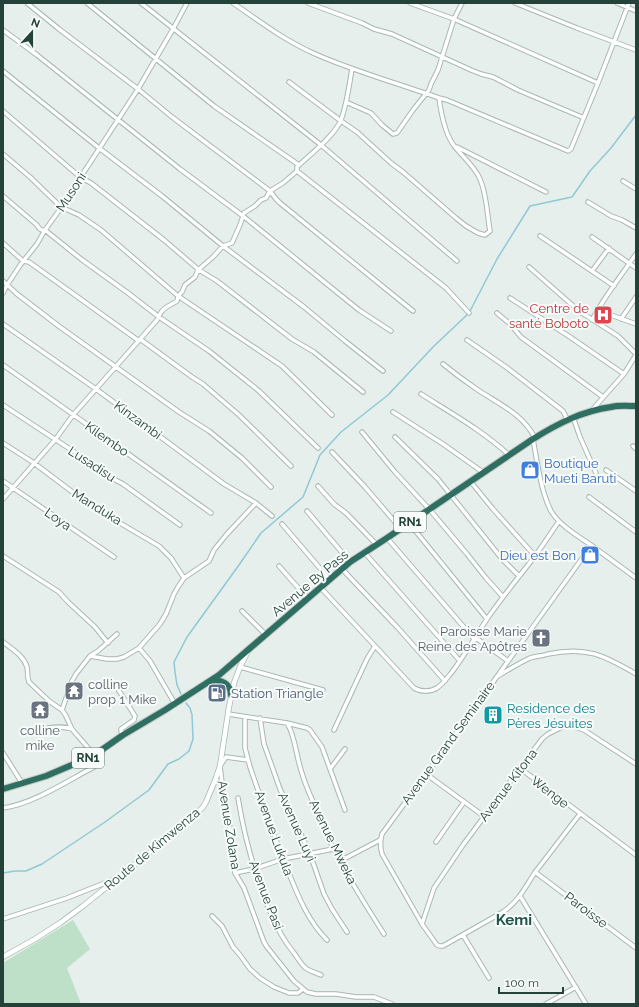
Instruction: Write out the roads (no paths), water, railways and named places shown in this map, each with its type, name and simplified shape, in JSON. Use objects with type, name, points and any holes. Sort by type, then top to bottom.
[{"type":"highway","name":"Avenue By Pass","points":[[3,789],[46,776],[93,756],[123,735],[219,675],[350,562],[430,510],[451,494],[471,482],[534,438],[570,418],[592,411],[612,406],[636,406]]},
{"type":"highway","points":[[208,682],[216,680],[222,681],[229,686],[231,695]]},
{"type":"street","points":[[27,3],[196,136],[270,191],[280,203],[413,311]]},
{"type":"street","points":[[87,3],[214,106],[299,165]]},
{"type":"street","points":[[141,3],[321,145],[457,261]]},
{"type":"street","name":"Musoni","points":[[3,293],[23,261],[37,244],[138,89],[187,3]]},
{"type":"street","points":[[233,3],[288,40],[312,53],[352,69],[447,100],[568,151],[572,150],[629,3]]},
{"type":"street","points":[[308,3],[374,29],[392,34],[481,74],[494,77],[518,90],[584,118]]},
{"type":"street","points":[[410,3],[454,19],[598,83]]},
{"type":"street","points":[[346,102],[370,112],[382,125],[395,134],[399,131],[429,90],[443,57],[454,19],[462,3]]},
{"type":"street","points":[[515,3],[636,50]]},
{"type":"street","points":[[617,3],[636,11]]},
{"type":"street","points":[[3,30],[37,55],[180,169],[243,216],[359,310],[391,331]]},
{"type":"street","points":[[3,499],[55,440],[73,415],[157,320],[165,308],[176,301],[186,284],[196,277],[197,271],[224,246],[232,243],[246,210],[256,206],[261,200],[266,198],[270,191],[283,183],[297,171],[297,167],[321,145],[341,122],[352,69]]},
{"type":"street","points":[[3,71],[99,148],[304,307],[383,371]]},
{"type":"street","points":[[289,82],[366,140],[466,226],[482,235],[485,235],[490,230],[484,191],[480,178],[468,161],[454,146],[440,110],[439,98]]},
{"type":"street","points":[[3,112],[80,178],[91,183],[164,240],[199,270],[217,281],[292,339],[314,352],[363,392]]},
{"type":"street","points":[[454,146],[546,192]]},
{"type":"street","points":[[3,154],[30,177],[61,207],[79,215],[100,230],[178,296],[282,366],[332,415]]},
{"type":"street","points":[[297,171],[446,288],[469,313]]},
{"type":"street","points":[[623,181],[636,189]]},
{"type":"street","points":[[3,196],[41,230],[45,230],[159,317],[209,351],[259,391],[318,448]]},
{"type":"street","points":[[588,202],[611,216],[636,228]]},
{"type":"street","points":[[540,236],[614,286]]},
{"type":"street","points":[[592,236],[636,268]]},
{"type":"street","points":[[3,243],[23,261],[29,262],[203,384],[240,415],[291,466]]},
{"type":"street","points":[[592,271],[609,248]]},
{"type":"street","points":[[592,320],[604,299],[636,254]]},
{"type":"street","points":[[529,267],[574,307],[618,336],[636,354],[624,374],[592,411]]},
{"type":"street","points":[[3,281],[16,294],[116,367],[179,412],[209,431],[242,458],[271,487]]},
{"type":"street","points":[[621,319],[636,297]]},
{"type":"street","points":[[510,298],[624,374]]},
{"type":"street","points":[[597,310],[636,324]]},
{"type":"street","points":[[497,313],[511,325],[521,337],[604,397]]},
{"type":"street","name":"Kinzambi","points":[[3,324],[224,484],[256,503],[272,516]]},
{"type":"street","points":[[467,340],[506,366],[570,418],[596,474]]},
{"type":"street","points":[[443,364],[479,391],[515,414],[526,424],[532,432],[534,438],[537,464],[546,499],[552,512],[559,521],[575,534],[636,578]]},
{"type":"street","name":"Kilembo","points":[[3,365],[211,513]]},
{"type":"street","points":[[421,394],[486,436],[510,455]]},
{"type":"street","name":"Lusadisu","points":[[3,405],[110,477],[123,484],[180,525]]},
{"type":"street","points":[[393,412],[443,444],[484,473]]},
{"type":"street","points":[[362,432],[503,597]]},
{"type":"street","points":[[394,438],[438,479],[502,559],[519,576]]},
{"type":"street","name":"Manduka","points":[[3,443],[34,463],[91,506],[159,546],[171,558],[184,578]]},
{"type":"street","points":[[332,452],[400,529]]},
{"type":"street","points":[[606,470],[636,491]]},
{"type":"street","name":"Loya","points":[[3,481],[114,557]]},
{"type":"street","points":[[471,482],[535,556]]},
{"type":"street","points":[[318,486],[334,504],[346,513],[377,545]]},
{"type":"street","points":[[589,497],[636,532]]},
{"type":"street","points":[[90,656],[107,659],[124,658],[138,648],[160,624],[166,614],[174,594],[184,578],[209,561],[214,550],[256,503]]},
{"type":"street","points":[[307,511],[350,562]]},
{"type":"street","points":[[320,588],[414,688],[419,691],[434,690],[445,681],[460,661],[487,619],[535,556],[559,521]]},
{"type":"street","points":[[410,523],[487,619]]},
{"type":"street","points":[[282,524],[330,580]]},
{"type":"street","points":[[387,538],[475,639],[508,661]]},
{"type":"street","name":"Avenue Grand Seminaire","points":[[380,840],[382,834],[591,546]]},
{"type":"street","points":[[364,552],[460,661]]},
{"type":"street","points":[[3,556],[59,592],[95,627],[108,643]]},
{"type":"street","points":[[279,566],[308,599]]},
{"type":"street","points":[[342,569],[398,628],[445,681]]},
{"type":"street","points":[[242,611],[266,635]]},
{"type":"street","points":[[62,710],[76,674],[90,656],[108,643],[117,634]]},
{"type":"street","points":[[3,642],[18,653],[23,660],[28,671],[27,679],[49,702],[62,710],[67,716],[72,729],[93,756],[95,761],[94,767],[51,791],[23,803],[3,808]]},
{"type":"street","points":[[334,730],[375,646]]},
{"type":"street","points":[[138,648],[150,661],[174,704]]},
{"type":"street","name":"Route de Kimwenza","points":[[3,957],[60,923],[192,818],[206,802],[220,766],[234,683],[249,650]]},
{"type":"street","points":[[497,676],[530,658],[557,652],[571,651],[588,652],[602,656],[617,662],[636,674]]},
{"type":"street","points":[[240,667],[323,690]]},
{"type":"street","points":[[114,683],[135,716],[134,720],[121,729],[120,731],[123,735]]},
{"type":"street","points":[[228,714],[287,723],[310,730],[322,747],[345,810]]},
{"type":"street","name":"Avenue Lukula","points":[[244,716],[245,748],[248,760],[283,859],[307,913],[318,931],[327,940]]},
{"type":"street","name":"Avenue Luyi","points":[[260,718],[264,744],[280,789],[310,854],[324,894],[346,932]]},
{"type":"street","name":"Avenue Mweka","points":[[287,723],[292,732],[301,771],[333,849],[384,934]]},
{"type":"street","name":"Avenue Kitona","points":[[422,924],[434,888],[463,845],[542,739],[548,734],[564,726],[573,726],[584,730],[636,764]]},
{"type":"street","points":[[45,732],[48,728],[58,727],[72,729]]},
{"type":"street","points":[[330,769],[345,749]]},
{"type":"street","points":[[3,753],[22,783]]},
{"type":"street","points":[[220,766],[226,757],[248,760]]},
{"type":"street","name":"Avenue Zolana","points":[[220,766],[224,799],[231,833],[232,857],[235,873],[244,888],[264,942],[294,982],[307,992],[356,997],[365,996],[392,1004]]},
{"type":"street","name":"Wenge","points":[[521,769],[636,855]]},
{"type":"street","points":[[426,774],[485,817]]},
{"type":"street","name":"Avenue Pasi","points":[[238,798],[254,869],[274,921],[288,946],[300,963],[307,969],[322,975]]},
{"type":"street","points":[[436,842],[464,802]]},
{"type":"street","points":[[340,861],[380,840],[382,854],[422,924],[437,945],[443,946],[512,906],[535,872],[580,814]]},
{"type":"street","points":[[235,873],[254,869],[283,859],[333,849]]},
{"type":"street","name":"Paroisse","points":[[535,872],[636,948]]},
{"type":"street","points":[[3,919],[67,898],[116,879]]},
{"type":"street","points":[[520,896],[586,1004]]},
{"type":"street","points":[[212,916],[222,926],[233,947],[250,969],[260,978],[274,987],[289,993],[298,993],[303,989]]},
{"type":"street","points":[[463,935],[488,978]]},
{"type":"street","points":[[546,1004],[576,987]]},
{"type":"waterway","points":[[181,694],[177,685],[174,662],[187,637],[261,533],[303,497],[320,455],[341,432],[388,395],[434,346],[469,313],[497,259],[530,206],[572,197],[590,171],[611,148],[636,115]]},
{"type":"waterway","points":[[3,873],[26,871],[42,864],[105,822],[149,790],[168,764],[179,759],[189,751],[193,739],[192,715],[190,708],[186,703]]},
{"type":"place","name":"Centre de santé Boboto","points":[[603,315]]},
{"type":"place","name":"Boutique Mueti Baruti","points":[[530,470]]},
{"type":"place","name":"Dieu est Bon","points":[[590,555]]},
{"type":"place","name":"Paroisse Marie Reine des Apôtres","points":[[541,638]]},
{"type":"place","name":"colline prop 1 Mike","points":[[74,691]]},
{"type":"place","name":"Station Triangle","points":[[217,693]]},
{"type":"place","name":"colline mike","points":[[40,710]]},
{"type":"place","name":"Residence des Pères Jésuites","points":[[493,715]]},
{"type":"district","name":"Kemi","points":[[514,920]]}]
